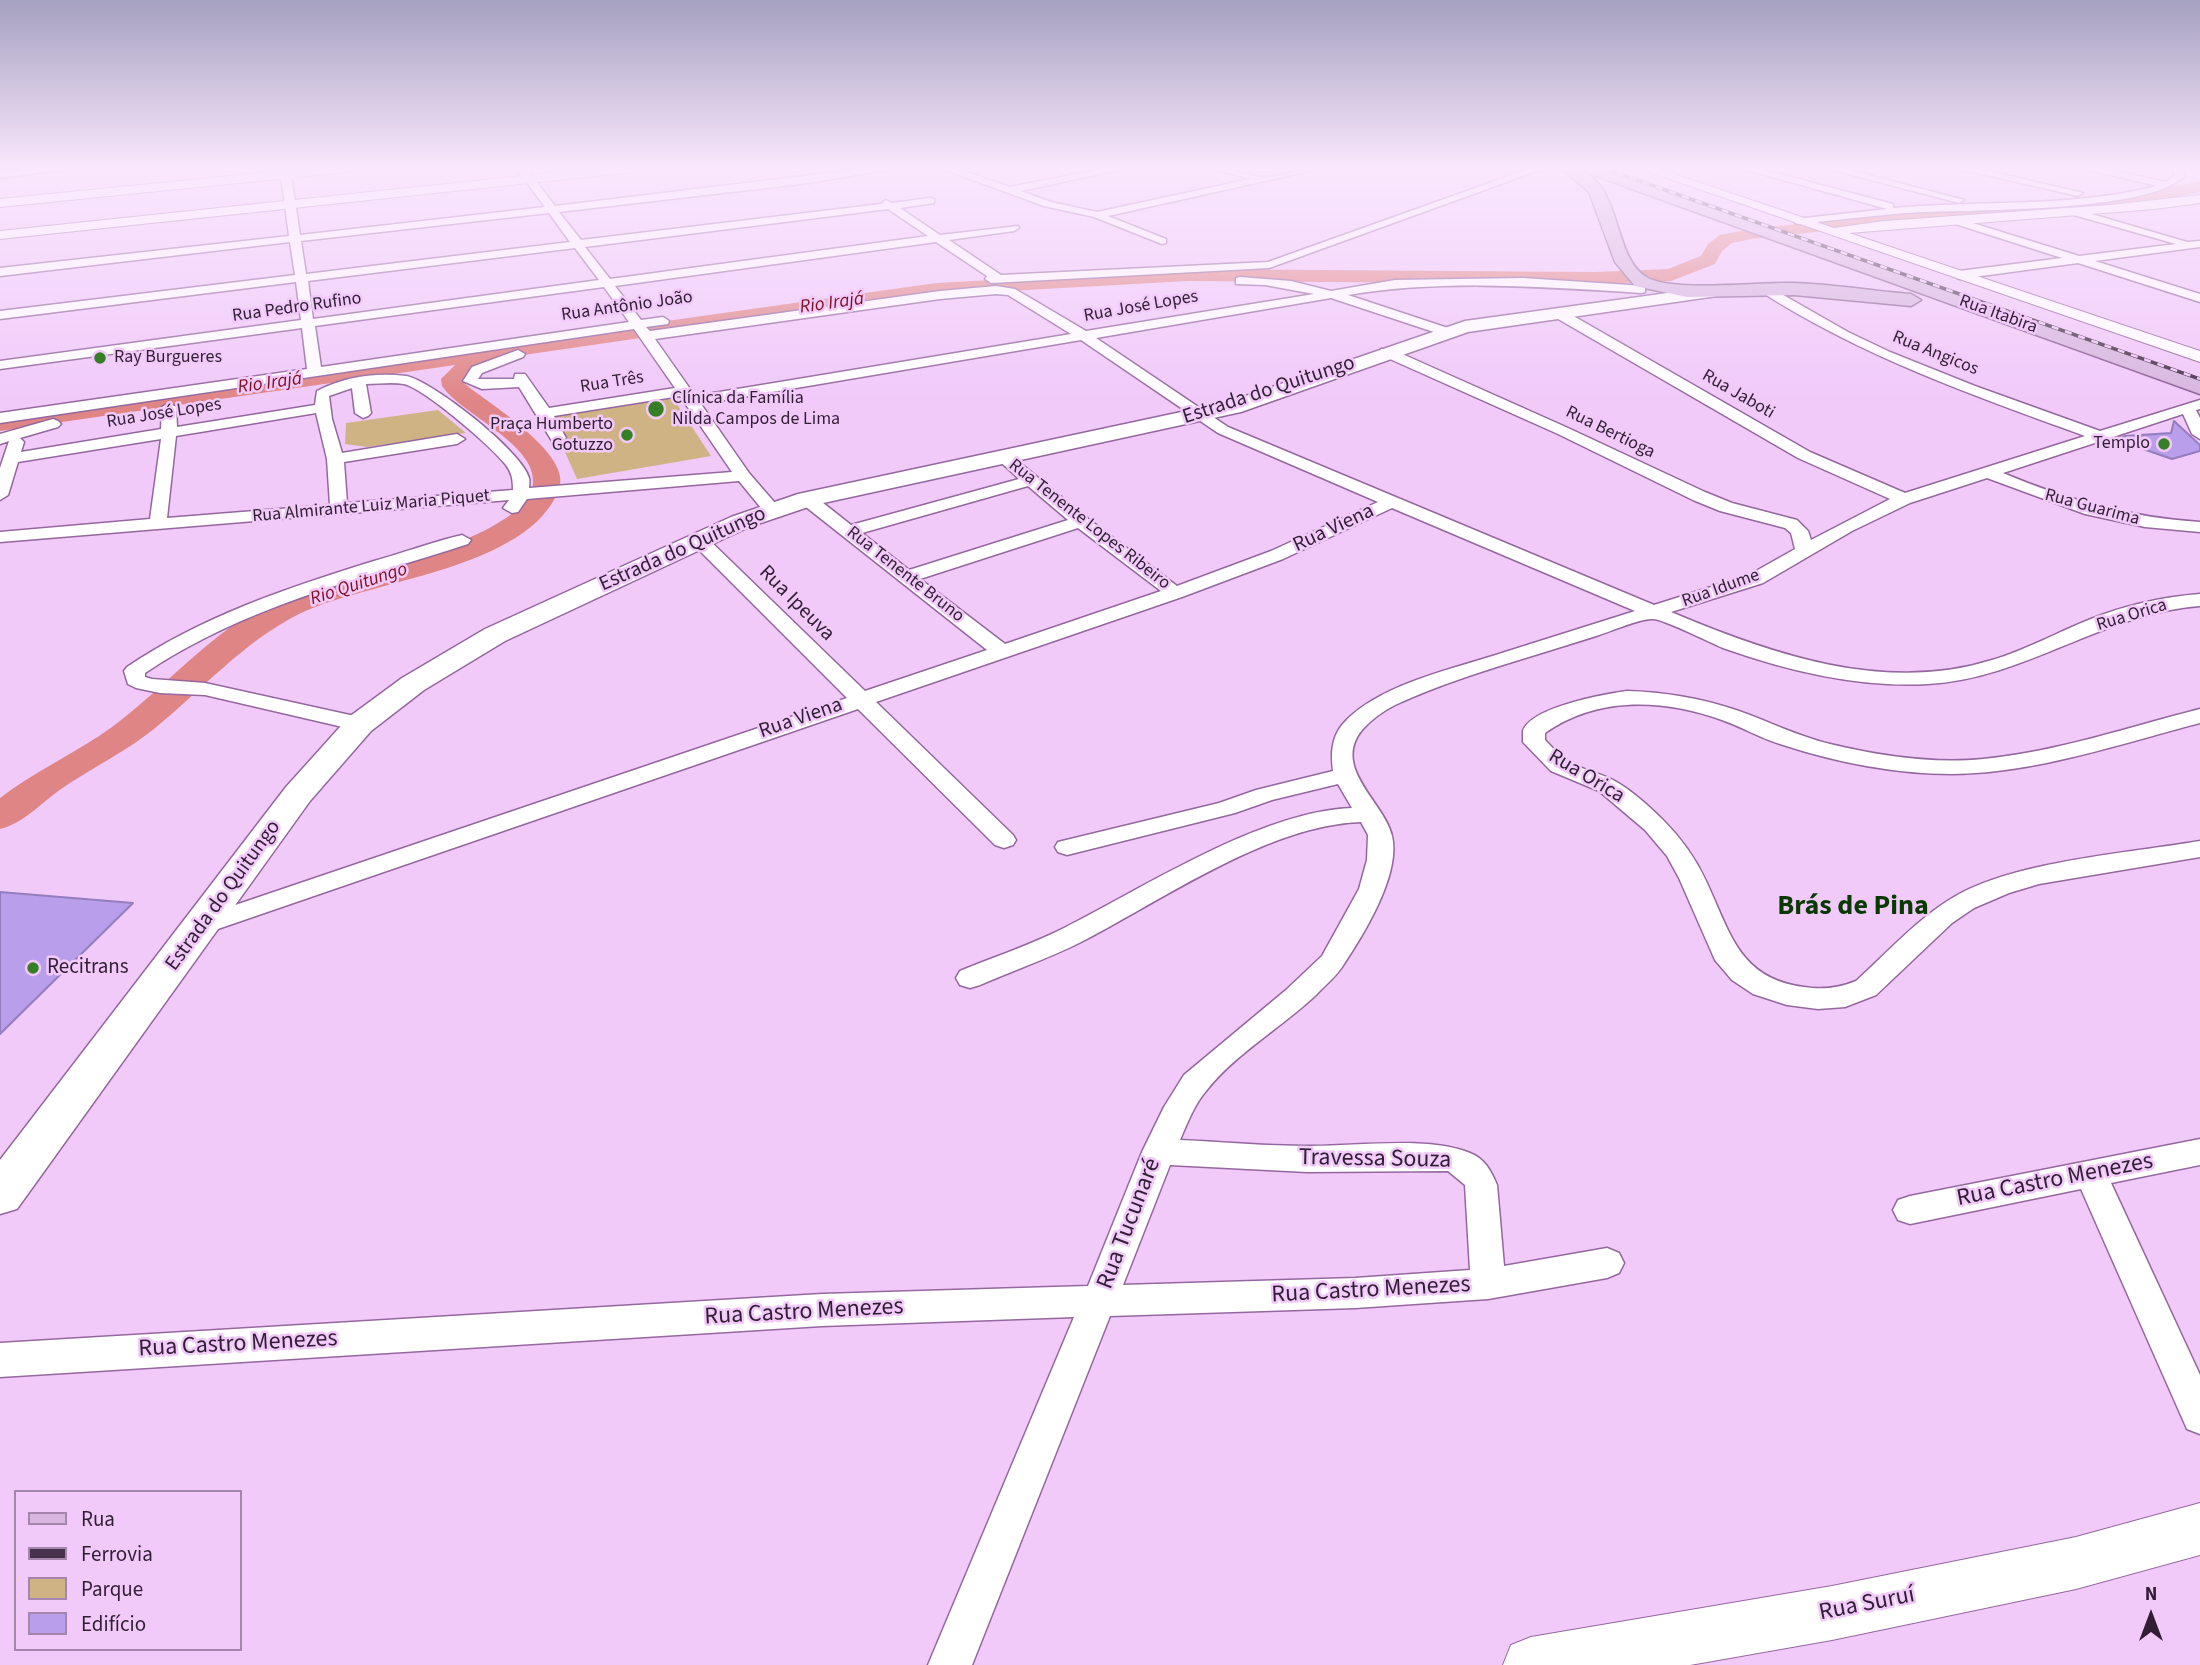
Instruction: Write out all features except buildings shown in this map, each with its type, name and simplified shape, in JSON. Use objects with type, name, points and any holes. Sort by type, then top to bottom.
[{"type":"main road","points":[[1618,246],[1638,281],[1675,289],[1718,291]]},
{"type":"main road","name":"Rua Itabira","points":[[1802,246],[2200,387]]},
{"type":"main road","name":"Estrada do Quitungo","points":[[1609,306],[1631,299],[1638,281]]},
{"type":"main road","points":[[1885,297],[1920,293],[1915,285]]},
{"type":"main road","name":"Estrada do Quitungo","points":[[0,1195],[298,794],[360,724],[413,684],[495,635],[772,509],[807,499],[1199,416],[1254,400],[1446,332],[1558,313],[1718,291],[1764,288],[1885,297],[1993,313]]},
{"type":"street","points":[[0,272],[228,246]]},
{"type":"street","points":[[297,246],[315,373]]},
{"type":"street","points":[[0,315],[557,246]]},
{"type":"street","points":[[580,246],[689,396],[743,476],[772,509]]},
{"type":"street","name":"Rua Pedro Rufino","points":[[0,365],[891,246]]},
{"type":"street","points":[[951,246],[999,279]]},
{"type":"street","name":"Rua Antônio João","points":[[641,330],[898,288],[999,279],[1269,265],[1323,246]]},
{"type":"street","points":[[1872,246],[2200,357]]},
{"type":"street","points":[[2034,246],[2200,298]]},
{"type":"street","points":[[1959,275],[2191,246]]},
{"type":"street","name":"Rua José Lopes","points":[[689,396],[1395,285],[1435,282],[1638,281]]},
{"type":"street","points":[[1223,282],[1272,282],[1328,295],[1446,332]]},
{"type":"street","name":"Rua Angicos","points":[[1764,288],[1808,317],[1865,346],[2100,436]]},
{"type":"street","name":"Rua Orica","points":[[1013,293],[1084,336],[1199,416],[1260,446],[1754,653],[1801,665],[1870,675],[1932,676],[1972,673],[2120,616],[2157,605],[2200,600]]},
{"type":"street","name":"Rua Antônio João","points":[[0,418],[641,330],[915,298],[1044,294]]},
{"type":"street","name":"Rua Jaboti","points":[[1558,313],[1804,455],[1905,499]]},
{"type":"street","points":[[528,351],[489,363],[477,370],[470,380],[487,385],[522,380],[545,413],[558,438]]},
{"type":"street","name":"Rua Bertioga","points":[[1387,352],[1717,503],[1791,524],[1799,531],[1805,551]]},
{"type":"street","points":[[0,439],[66,422],[358,381],[405,380],[421,386],[478,429],[512,462],[528,495],[509,512]]},
{"type":"street","points":[[340,509],[335,459],[322,408],[322,394],[358,381]]},
{"type":"street","points":[[358,381],[363,412]]},
{"type":"street","name":"Rua Três","points":[[545,413],[689,396]]},
{"type":"street","points":[[2194,406],[2200,434]]},
{"type":"street","name":"Rua Idume","points":[[1373,825],[1345,775],[1343,746],[1350,730],[1385,702],[1442,680],[1756,579],[1846,527],[1905,499],[2194,406]]},
{"type":"street","points":[[158,524],[169,433],[169,407]]},
{"type":"street","name":"Rua José Lopes","points":[[12,457],[169,433],[208,421],[322,408]]},
{"type":"street","points":[[0,495],[18,434]]},
{"type":"street","points":[[335,459],[457,439]]},
{"type":"street","name":"Rua Tenente Lopes Ribeiro","points":[[1003,457],[1081,522],[1175,593]]},
{"type":"street","name":"Rua Guarima","points":[[1988,472],[2057,501],[2096,513],[2134,521],[2200,527]]},
{"type":"street","name":"Rua Almirante Luiz Maria Piquet","points":[[0,537],[743,476]]},
{"type":"street","points":[[850,531],[1032,480]]},
{"type":"street","name":"Rua Tenente Bruno","points":[[807,499],[1002,652]]},
{"type":"street","name":"Rua Viena","points":[[203,925],[1175,593],[1277,555],[1393,501]]},
{"type":"street","points":[[906,577],[1081,522]]},
{"type":"street","points":[[360,724],[321,713],[201,689],[147,685],[135,680],[134,671],[150,659],[208,629],[281,597],[461,540]]},
{"type":"street","name":"Rua Ipeuva","points":[[700,541],[1004,839]]},
{"type":"street","name":"Rua Orica","points":[[2200,716],[2048,754],[1955,767],[1901,765],[1848,756],[1787,739],[1727,714],[1689,703],[1647,698],[1613,698],[1580,704],[1549,718],[1534,731],[1534,742],[1559,766],[1607,786],[1654,825],[1676,852],[1692,878],[1725,953],[1742,973],[1763,987],[1787,995],[1818,999],[1846,997],[1866,988],[1943,916],[1965,902],[2000,887],[2037,876],[2200,849]]},
{"type":"street","points":[[1067,847],[1227,808],[1264,795],[1345,775]]},
{"type":"street","points":[[970,978],[1070,936],[1215,860],[1294,825],[1334,816],[1373,825]]},
{"type":"street","name":"Rua Tucunaré","points":[[950,1665],[1174,1115],[1195,1083],[1234,1046],[1296,997],[1332,962],[1372,889],[1380,860],[1373,825]]},
{"type":"street","name":"Travessa Souza","points":[[1158,1152],[1307,1158],[1442,1157],[1463,1162],[1477,1173],[1481,1185],[1488,1284]]},
{"type":"street","name":"Rua Castro Menezes","points":[[1910,1210],[2200,1152]]},
{"type":"street","points":[[2091,1174],[2200,1416]]},
{"type":"street","name":"Rua Castro Menezes","points":[[0,1360],[822,1310],[1355,1293],[1488,1284],[1607,1263]]},
{"type":"street","name":"Rua Suruí","points":[[1531,1665],[1832,1613],[2063,1566],[2200,1529]]},
{"type":"green space","name":"Praça Humberto Gotuzzo","points":[[671,395],[711,456],[577,479],[548,414]]},
{"type":"green space","points":[[438,410],[466,433],[367,447],[345,444],[346,423]]},
{"type":"waterway","name":"Rio Irajá","points":[[0,423],[936,289],[1188,275],[1595,278],[1671,275],[1708,260],[1718,246]]},
{"type":"waterway","name":"Rio Quitungo","points":[[0,817],[48,781],[124,735],[222,651],[263,621],[301,602],[416,568],[485,542],[514,526],[536,508],[547,487],[546,474],[539,460],[512,432],[454,386],[453,379],[467,366],[494,354]]},
{"type":"railway","points":[[1823,246],[2200,379]]},
{"type":"place","name":"Ray Burgueres","points":[[100,358]]},
{"type":"place","name":"Clínica da Família Nilda Campos de Lima","points":[[656,409]]},
{"type":"place","name":"Praça Humberto Gotuzzo","points":[[627,435]]},
{"type":"place","name":"Templo","points":[[2164,444]]},
{"type":"place","name":"Recitrans","points":[[33,968]]},
{"type":"district","name":"Brás de Pina","points":[[1853,908]]}]
